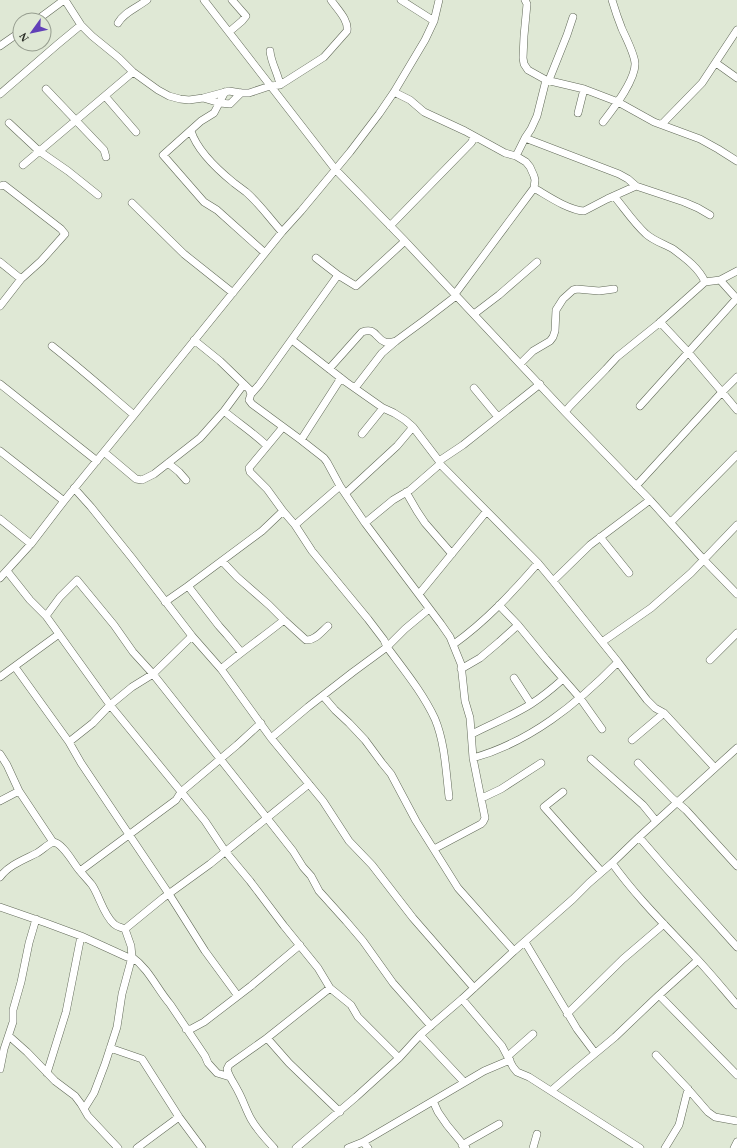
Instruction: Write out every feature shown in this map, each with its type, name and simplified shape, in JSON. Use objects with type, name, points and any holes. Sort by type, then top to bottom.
[{"type":"street","points":[[48,12],[65,0],[81,25],[133,72],[169,96],[189,100],[234,91],[249,93],[270,86],[280,85],[324,57],[347,31],[346,23],[331,0]]},
{"type":"street","points":[[118,23],[120,19],[147,0]]},
{"type":"street","points":[[204,0],[335,169],[650,500],[737,594]]},
{"type":"street","points":[[229,32],[246,16],[232,0]]},
{"type":"street","points":[[401,0],[434,22]]},
{"type":"street","points":[[0,578],[31,544],[74,488],[194,340],[364,134],[394,92],[425,40],[434,22],[439,0]]},
{"type":"street","points":[[525,0],[527,4],[523,58],[524,64],[528,70],[547,80],[584,89],[618,102],[654,122],[700,139],[737,161]]},
{"type":"street","points":[[603,122],[618,102],[626,88],[634,70],[635,61],[612,0]]},
{"type":"street","points":[[516,156],[537,116],[547,80],[567,35],[573,17]]},
{"type":"street","points":[[0,94],[81,25]]},
{"type":"street","points":[[662,124],[702,83],[737,30]]},
{"type":"street","points":[[0,46],[12,38]]},
{"type":"street","points":[[730,40],[737,45]]},
{"type":"street","points":[[270,51],[280,85]]},
{"type":"street","points":[[716,63],[737,78]]},
{"type":"street","points":[[23,164],[133,72]]},
{"type":"street","points":[[46,89],[104,150],[106,157]]},
{"type":"street","points":[[578,113],[584,89]]},
{"type":"street","points":[[226,92],[214,113],[200,121],[191,131],[163,155],[204,202],[217,210],[264,254]]},
{"type":"street","points":[[355,388],[382,353],[455,295],[534,188],[535,180],[532,171],[526,162],[424,112],[410,100],[394,92]]},
{"type":"street","points":[[203,98],[230,104],[241,93]]},
{"type":"street","points":[[105,96],[136,132]]},
{"type":"street","points":[[9,123],[39,151],[68,171],[98,195]]},
{"type":"street","points":[[191,131],[197,145],[208,158],[227,177],[252,198],[282,232]]},
{"type":"street","points":[[390,226],[471,143],[475,137]]},
{"type":"street","points":[[525,138],[619,174],[636,186],[684,202],[710,215]]},
{"type":"street","points":[[0,186],[4,185],[64,232],[61,238],[41,261],[21,279],[0,306]]},
{"type":"street","points":[[534,188],[553,200],[580,211],[584,211],[636,186]]},
{"type":"street","points":[[614,196],[647,234],[658,242],[672,249],[693,265],[705,282]]},
{"type":"street","points":[[132,203],[184,254],[233,294]]},
{"type":"street","points":[[316,258],[356,286],[405,241]]},
{"type":"street","points":[[0,262],[21,279]]},
{"type":"street","points":[[474,314],[500,295],[537,262]]},
{"type":"street","points":[[565,412],[616,357],[660,322],[705,282],[720,280],[737,271]]},
{"type":"street","points":[[338,274],[292,340],[251,394],[249,400],[252,404],[301,440],[327,462],[340,486],[346,493],[364,523],[419,594],[454,644],[462,669],[472,734],[473,758],[485,818],[483,822],[434,849]]},
{"type":"street","points":[[640,406],[737,299],[720,280]]},
{"type":"street","points":[[520,364],[533,351],[550,341],[553,337],[555,331],[556,310],[563,299],[573,290],[600,291],[614,289]]},
{"type":"street","points":[[660,322],[688,352],[737,410]]},
{"type":"street","points":[[329,369],[362,332],[367,330],[374,332],[382,340],[387,342],[396,341]]},
{"type":"street","points":[[194,340],[220,361],[249,389],[251,394]]},
{"type":"street","points":[[292,340],[341,378],[413,427],[440,463],[486,512],[538,563],[647,700],[655,708],[664,713],[715,768]]},
{"type":"street","points":[[52,346],[134,415]]},
{"type":"street","points":[[636,486],[737,377]]},
{"type":"street","points":[[301,440],[341,378]]},
{"type":"street","points":[[0,384],[97,461]]},
{"type":"street","points":[[104,452],[136,479],[142,480],[154,474],[200,438],[224,411],[244,384]]},
{"type":"street","points":[[364,523],[393,500],[410,490],[440,463],[540,384]]},
{"type":"street","points":[[474,388],[498,417]]},
{"type":"street","points":[[362,434],[383,408]]},
{"type":"street","points":[[224,411],[267,446]]},
{"type":"street","points":[[283,427],[249,468],[250,472],[267,489],[283,511],[296,525],[312,551],[368,619],[414,683],[435,719],[442,747],[449,797]]},
{"type":"street","points":[[346,493],[397,446],[413,427]]},
{"type":"street","points":[[0,452],[64,501]]},
{"type":"street","points":[[670,522],[737,455]]},
{"type":"street","points":[[168,463],[186,480]]},
{"type":"street","points":[[296,525],[340,486]]},
{"type":"street","points":[[74,488],[132,558],[192,636],[221,669],[271,738],[323,801],[350,841],[372,865],[413,918],[474,988]]},
{"type":"street","points":[[406,492],[432,533],[452,554]]},
{"type":"street","points":[[553,581],[600,537],[650,500]]},
{"type":"street","points":[[165,602],[262,531],[283,511]]},
{"type":"street","points":[[419,594],[486,512]]},
{"type":"street","points":[[0,519],[31,544]]},
{"type":"street","points":[[602,642],[651,608],[691,573],[737,525]]},
{"type":"street","points":[[600,537],[629,573]]},
{"type":"street","points":[[222,561],[306,640],[310,640],[328,626]]},
{"type":"street","points":[[454,644],[483,621],[512,593],[538,563]]},
{"type":"street","points":[[7,571],[30,600],[46,616],[110,705],[206,821],[225,851],[318,968],[330,988],[351,1005],[358,1017],[399,1058]]},
{"type":"street","points":[[46,616],[60,597],[77,580],[293,851],[297,860],[311,876],[320,891],[363,942],[393,983],[431,1026]]},
{"type":"street","points":[[188,586],[241,652]]},
{"type":"street","points":[[499,605],[580,698],[602,730]]},
{"type":"street","points":[[271,738],[353,672],[387,647],[405,629],[429,609]]},
{"type":"street","points":[[221,669],[284,620]]},
{"type":"street","points":[[462,669],[480,658],[518,625]]},
{"type":"street","points":[[710,660],[737,633]]},
{"type":"street","points":[[0,677],[59,634]]},
{"type":"street","points":[[69,742],[93,723],[110,705],[132,687],[153,674],[192,636]]},
{"type":"street","points":[[473,758],[490,754],[546,724],[580,698],[604,677],[618,662]]},
{"type":"street","points":[[15,666],[69,742],[81,763],[205,950],[238,996]]},
{"type":"street","points":[[514,678],[532,704]]},
{"type":"street","points":[[472,734],[532,704],[563,679]]},
{"type":"street","points":[[323,696],[365,740],[386,768],[458,888],[514,951]]},
{"type":"street","points":[[632,740],[664,713]]},
{"type":"street","points":[[80,871],[176,800],[181,792],[261,723]]},
{"type":"street","points":[[296,1148],[340,1112],[399,1058],[420,1035],[573,899],[656,820],[737,748]]},
{"type":"street","points":[[0,754],[19,791],[52,842],[56,842],[63,848],[92,886],[112,922],[115,925],[125,929],[131,946],[132,957],[122,994],[117,1027],[94,1093],[84,1109]]},
{"type":"street","points":[[591,759],[643,806],[656,820]]},
{"type":"street","points":[[482,798],[501,789],[541,763]]},
{"type":"street","points":[[638,763],[672,798],[686,810],[737,866]]},
{"type":"street","points":[[125,929],[210,864],[309,784]]},
{"type":"street","points":[[0,801],[19,791]]},
{"type":"street","points":[[563,792],[544,807],[601,871]]},
{"type":"street","points":[[639,837],[737,947]]},
{"type":"street","points":[[0,877],[8,869],[38,852],[52,842]]},
{"type":"street","points":[[612,862],[621,875],[737,1005]]},
{"type":"street","points":[[0,907],[81,936],[127,957],[132,957],[140,962],[205,1056],[208,1063],[217,1073],[230,1078]]},
{"type":"street","points":[[0,1069],[4,1049],[13,1022],[13,1010],[36,919]]},
{"type":"street","points":[[567,1014],[623,959],[664,924]]},
{"type":"street","points":[[47,1074],[66,1012],[81,936]]},
{"type":"street","points":[[525,942],[577,1030],[595,1053]]},
{"type":"street","points":[[186,1029],[191,1029],[204,1022],[300,945]]},
{"type":"street","points":[[551,1091],[574,1070],[615,1037],[698,960]]},
{"type":"street","points":[[274,1148],[250,1118],[244,1101],[226,1069],[228,1065],[267,1038],[330,988]]},
{"type":"street","points":[[659,995],[737,1075]]},
{"type":"street","points":[[462,999],[502,1046],[517,1072],[551,1091],[640,1148]]},
{"type":"street","points":[[348,1148],[363,1142],[464,1082],[509,1058],[533,1034]]},
{"type":"street","points":[[420,1035],[464,1082]]},
{"type":"street","points":[[9,1036],[27,1052],[47,1074],[74,1096],[88,1116],[118,1148]]},
{"type":"street","points":[[267,1038],[289,1063],[340,1112]]},
{"type":"street","points":[[110,1048],[142,1059],[202,1148]]},
{"type":"street","points":[[656,1055],[708,1112],[715,1117],[737,1121]]},
{"type":"street","points":[[665,1148],[679,1125],[688,1089]]},
{"type":"street","points":[[433,1101],[438,1112],[464,1146],[499,1124]]},
{"type":"street","points":[[137,1148],[179,1116]]},
{"type":"street","points":[[533,1148],[537,1134]]},
{"type":"street","points":[[363,1142],[368,1148]]},
{"type":"street","points":[[734,1148],[737,1142]]}]
